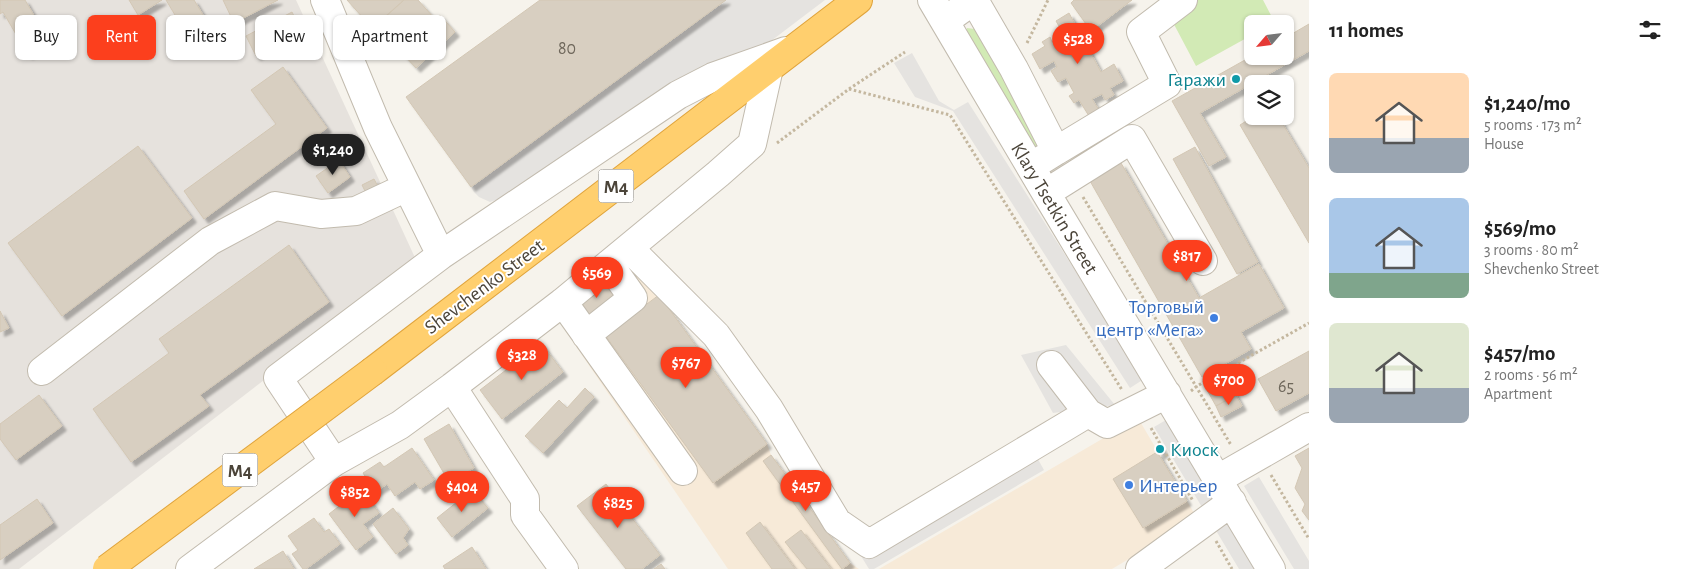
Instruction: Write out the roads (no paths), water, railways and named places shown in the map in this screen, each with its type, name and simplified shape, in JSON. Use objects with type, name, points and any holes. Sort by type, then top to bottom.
[{"type":"highway","name":"Shevchenko Street","points":[[107,569],[373,371],[858,0]]},
{"type":"street","points":[[325,0],[378,128],[441,255]]},
{"type":"street","points":[[939,10],[974,0],[1014,68],[1056,151]]},
{"type":"street","points":[[1030,167],[1167,84],[1141,32],[1183,0]]},
{"type":"street","name":"Klary Tsetkin Street","points":[[939,10],[1030,167],[1272,569]]},
{"type":"street","points":[[334,462],[278,378],[441,255],[678,95],[713,77],[797,47]]},
{"type":"street","points":[[190,569],[334,462],[400,425],[452,387],[563,302],[718,174],[752,144],[769,68]]},
{"type":"street","points":[[1046,193],[1132,139],[1203,261]]},
{"type":"street","points":[[42,372],[210,241],[275,206],[321,214],[356,211],[407,187]]},
{"type":"street","points":[[630,247],[716,335],[769,409],[837,522],[869,544],[1088,412]]},
{"type":"street","points":[[586,335],[633,298],[609,264]]},
{"type":"street","points":[[563,302],[683,471]]},
{"type":"street","points":[[1052,365],[1088,412],[1106,424],[1135,410],[1170,400]]},
{"type":"street","points":[[452,387],[525,499],[525,515],[564,569]]},
{"type":"street","points":[[1218,479],[1309,427]]},
{"type":"street","points":[[1140,569],[1232,502]]},
{"type":"place","name":"Гаражи","points":[[1236,79]]},
{"type":"place","name":"Торговый центр «Мега»","points":[[1214,318]]},
{"type":"place","name":"Киоск","points":[[1160,449]]},
{"type":"place","name":"Интерьер","points":[[1129,485]]}]
